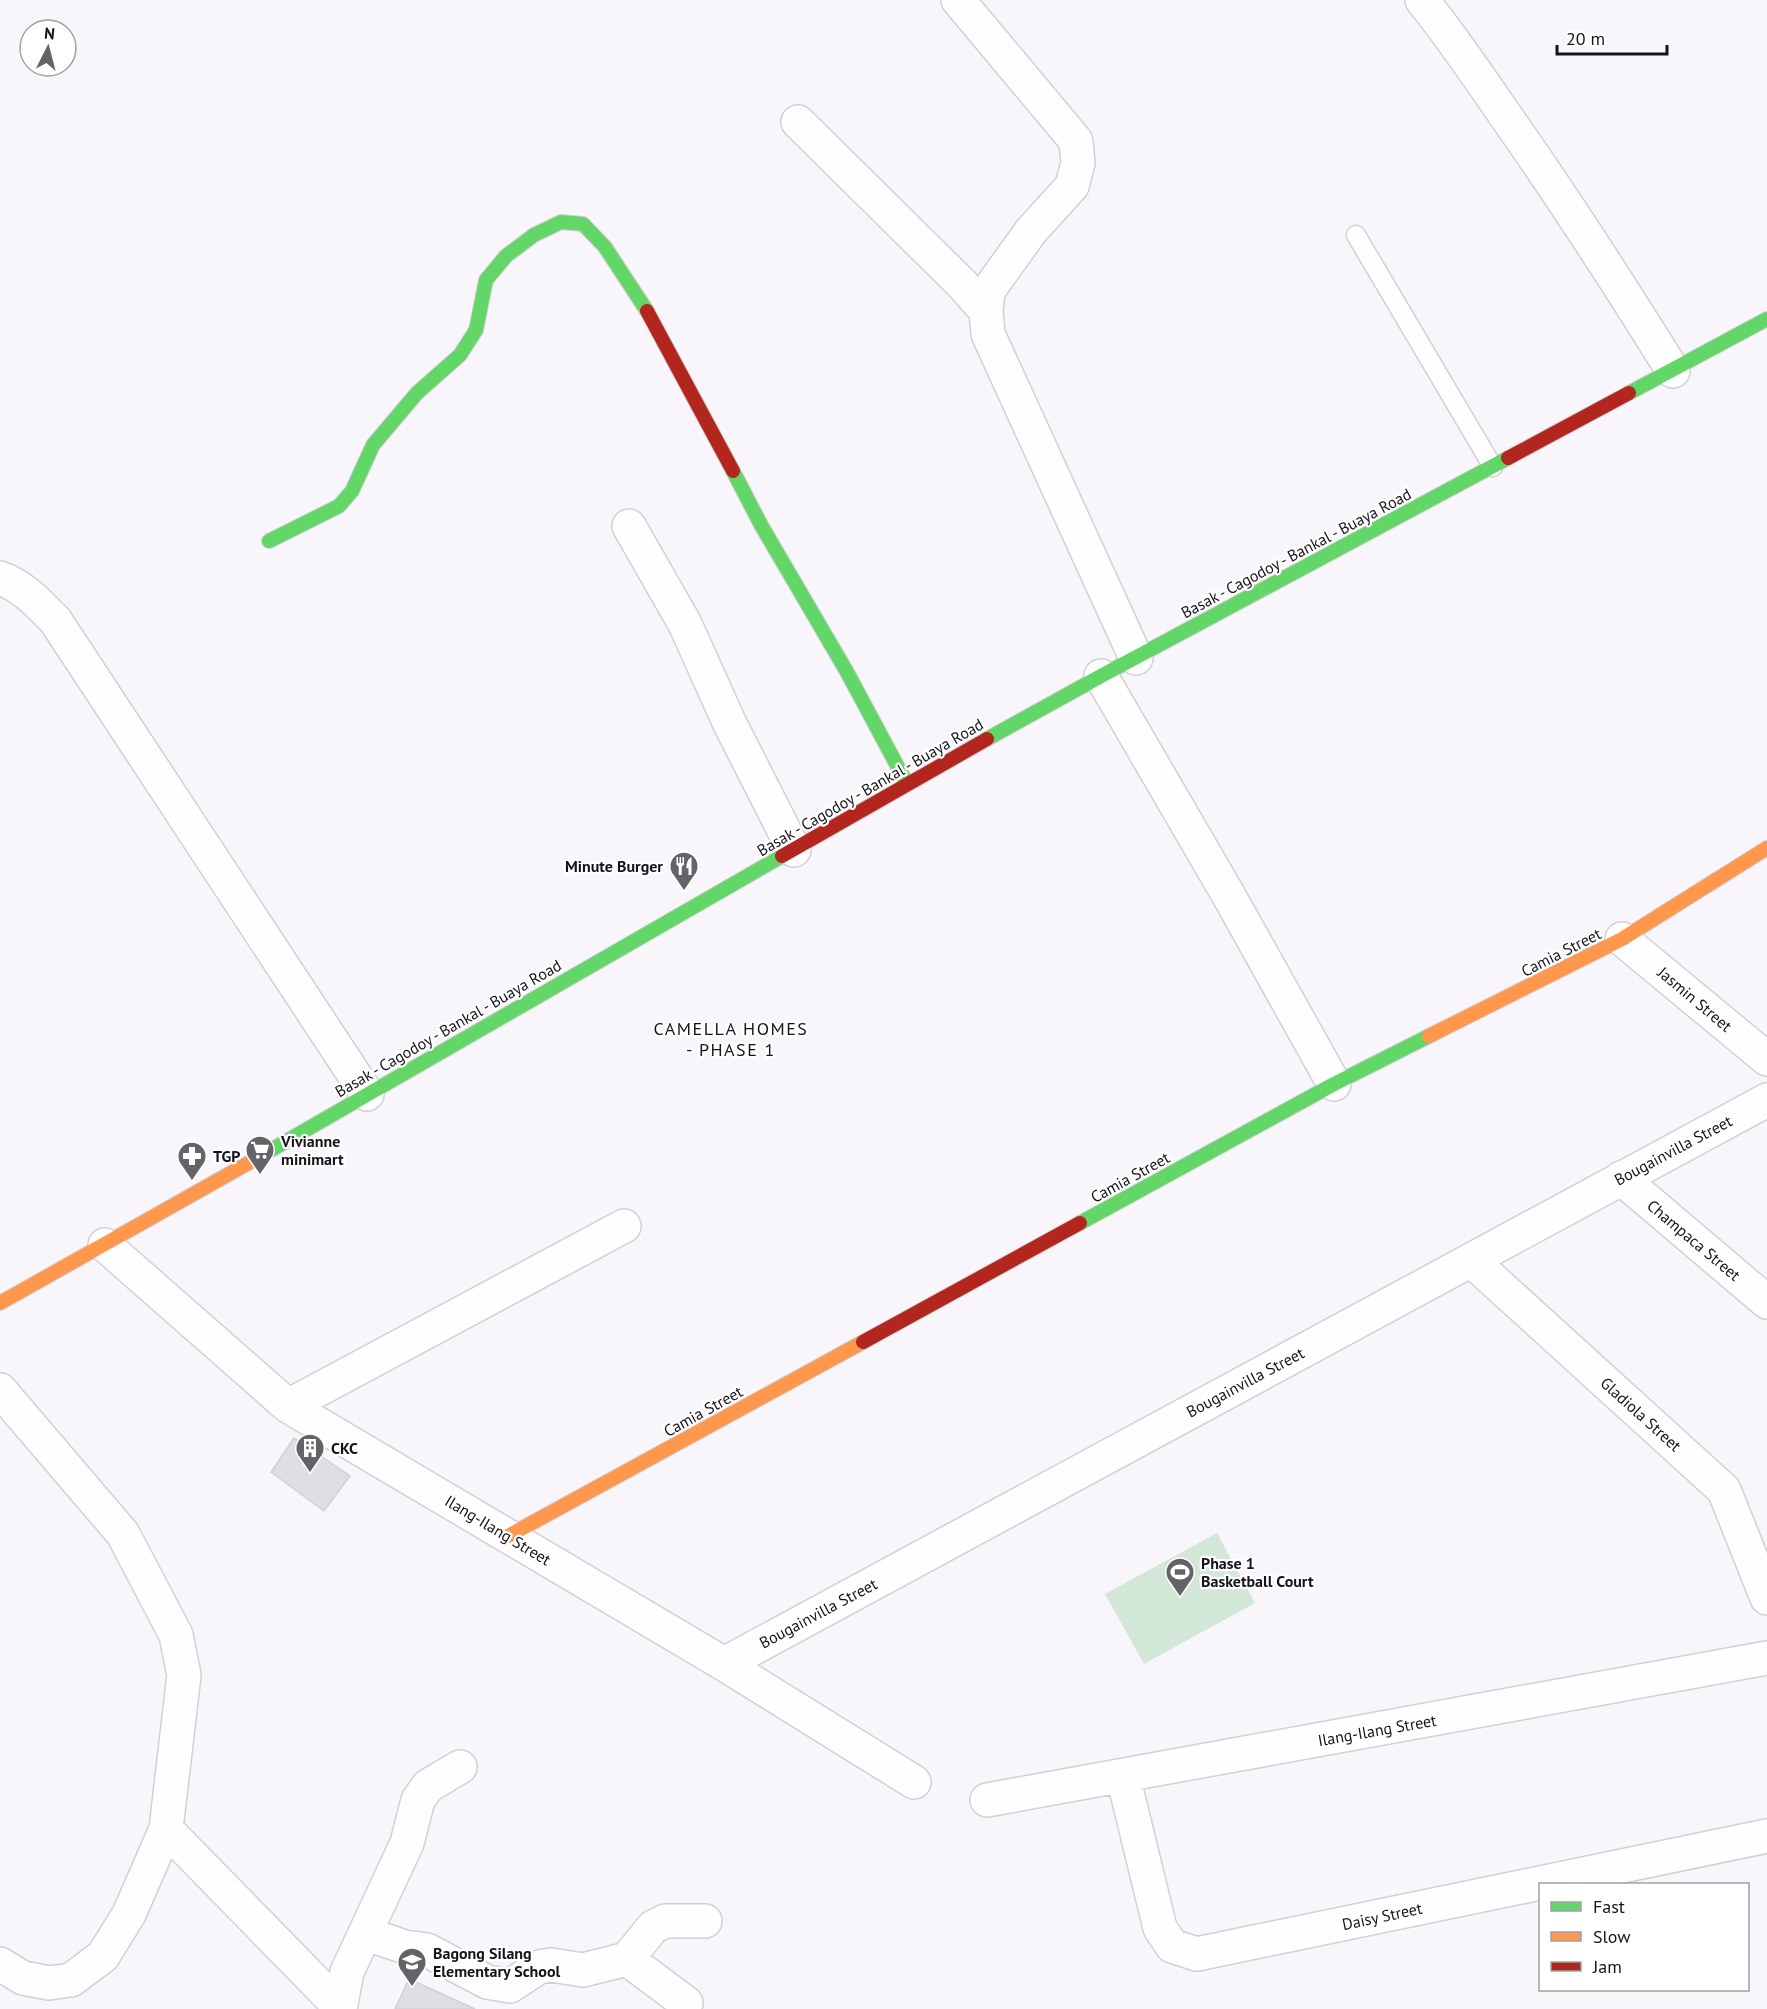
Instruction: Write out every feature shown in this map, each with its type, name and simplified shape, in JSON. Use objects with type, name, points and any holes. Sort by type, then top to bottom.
[{"type":"street","points":[[958,0],[1076,141],[1078,164],[1072,186],[1031,231],[988,291],[986,311],[988,334],[1136,658]]},
{"type":"street","points":[[1422,0],[1444,27],[1543,169],[1609,268],[1673,371]]},
{"type":"street","points":[[798,122],[962,284],[986,311]]},
{"type":"street","points":[[269,541],[339,506],[352,491],[373,445],[417,393],[460,355],[476,330],[486,280],[506,256],[534,235],[561,222],[584,224],[604,247],[650,315],[761,525],[847,672],[907,784]]},
{"type":"street","name":"Basak - Cagodoy - Bankal - Buaya Road","points":[[0,1303],[105,1245],[907,784],[1101,676],[1767,320]]},
{"type":"street","points":[[629,526],[685,624],[729,722],[794,850]]},
{"type":"street","points":[[0,578],[14,583],[34,598],[55,620],[367,1094]]},
{"type":"street","points":[[1101,676],[1334,1084]]},
{"type":"street","name":"Camia Street","points":[[508,1536],[1334,1084],[1622,939],[1767,849]]},
{"type":"street","name":"Jasmin Street","points":[[1622,939],[1767,1059]]},
{"type":"street","name":"Bougainvilla Street","points":[[724,1664],[1767,1100]]},
{"type":"street","name":"Champaca Street","points":[[1621,1178],[1767,1302]]},
{"type":"street","points":[[288,1406],[624,1226]]},
{"type":"street","name":"Ilang-Ilang Street","points":[[105,1245],[288,1406],[724,1664],[914,1782]]},
{"type":"street","name":"Gladiola Street","points":[[1470,1260],[1724,1490],[1767,1598]]},
{"type":"street","points":[[0,1390],[123,1534],[176,1635],[184,1675],[166,1829],[129,1914],[103,1956],[71,1980],[49,1983],[23,1978],[0,1964]]},
{"type":"street","name":"Ilang-Ilang Street","points":[[987,1800],[1767,1659]]},
{"type":"street","points":[[340,2008],[347,1972],[367,1934],[407,1843],[418,1800],[428,1786],[460,1767]]},
{"type":"street","name":"Daisy Street","points":[[1123,1776],[1160,1928],[1172,1946],[1197,1954],[1539,1883]]},
{"type":"street","points":[[166,1829],[340,2008]]},
{"type":"street","name":"Daisy Street","points":[[1540,1883],[1767,1836]]},
{"type":"street","points":[[367,1934],[405,1947],[427,1950],[487,1982],[510,1986],[539,1967],[551,1965],[583,1970],[627,1959],[653,1927],[665,1921],[705,1921]]},
{"type":"street","points":[[627,1959],[686,2003]]},
{"type":"lane","points":[[1356,235],[1493,467]]},
{"type":"green space","name":"Phase 1 Basketball Court","points":[[1217,1533],[1255,1603],[1144,1664],[1105,1594]]},
{"type":"building","name":"CKC","points":[[294,1438],[350,1476],[324,1511],[271,1472]]},
{"type":"building","points":[[409,1979],[475,2009],[395,2009]]},
{"type":"traffic: fast","points":[[269,541],[339,506],[352,491],[373,445],[417,393],[460,355],[476,330],[486,280],[506,256],[534,235],[561,222],[583,224],[605,247],[647,311]]},
{"type":"traffic: fast","points":[[1629,393],[1767,319]]},
{"type":"traffic: fast","points":[[987,739],[1508,458]]},
{"type":"traffic: fast","points":[[733,471],[761,525],[847,672],[907,784]]},
{"type":"traffic: fast","points":[[252,1161],[782,856]]},
{"type":"traffic: fast","points":[[1080,1223],[1334,1084],[1429,1036]]},
{"type":"traffic: slow","points":[[1429,1036],[1622,939],[1767,848]]},
{"type":"traffic: slow","points":[[0,1303],[252,1161]]},
{"type":"traffic: slow","points":[[508,1536],[863,1342]]},
{"type":"traffic: jam","points":[[647,311],[733,471]]},
{"type":"traffic: jam","points":[[1508,458],[1629,393]]},
{"type":"traffic: jam","points":[[782,856],[987,739]]},
{"type":"traffic: jam","points":[[863,1342],[1080,1223]]},
{"type":"place","name":"Minute Burger","points":[[684,892]]},
{"type":"place","name":"Vivianne minimart","points":[[260,1176]]},
{"type":"place","name":"TGP","points":[[192,1182]]},
{"type":"place","name":"CKC","points":[[310,1474]]},
{"type":"place","name":"Phase 1 Basketball Court","points":[[1180,1598]]},
{"type":"place","name":"Bagong Silang Elementary School","points":[[412,1988]]},
{"type":"district","name":"CAMELLA HOMES - PHASE 1","points":[[731,1038]]}]
